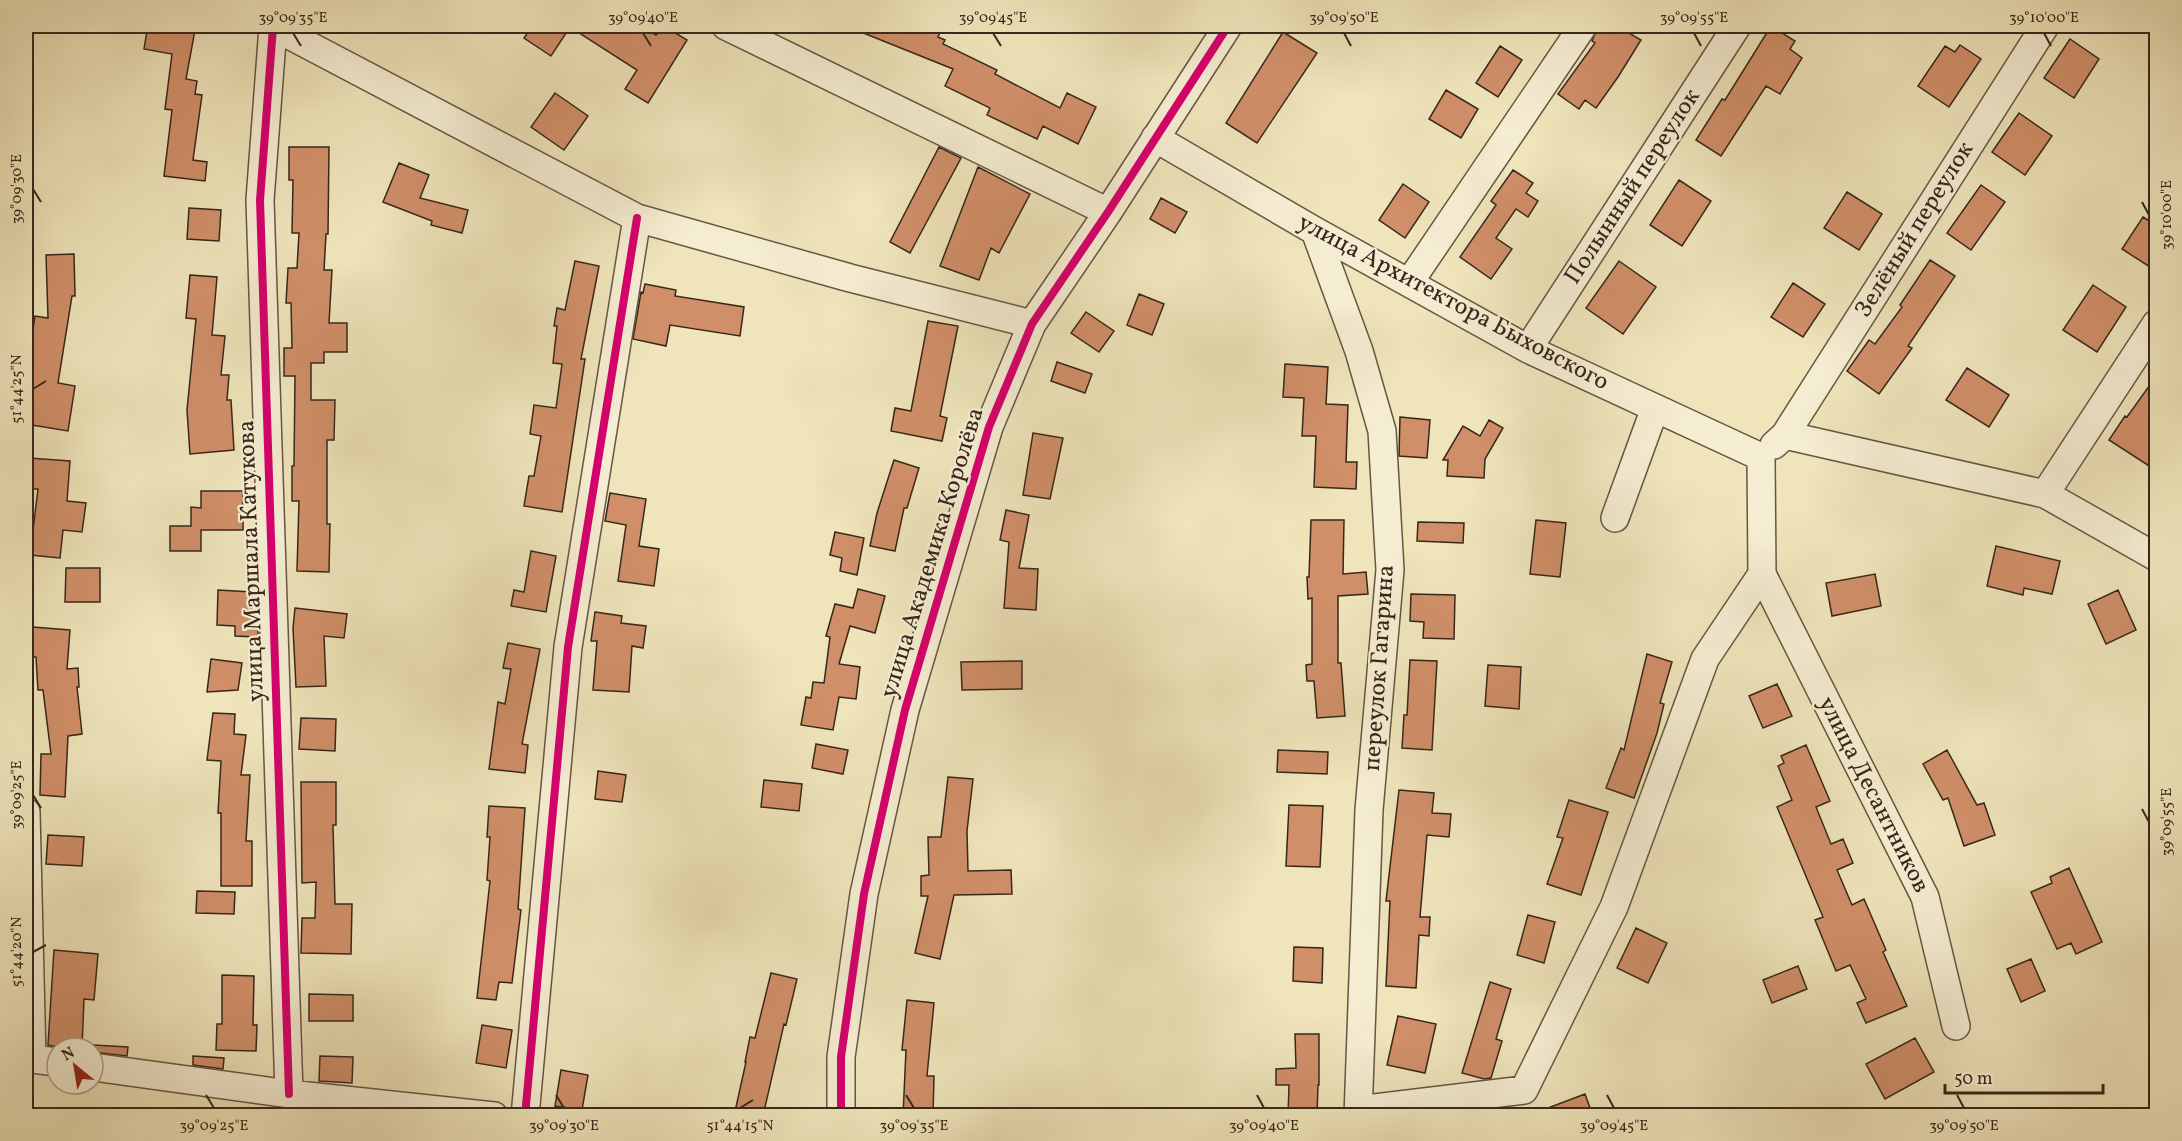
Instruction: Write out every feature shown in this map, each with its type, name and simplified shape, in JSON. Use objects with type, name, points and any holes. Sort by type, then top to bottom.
[{"type":"street","points":[[272,26],[637,218],[850,278],[1032,324]]},
{"type":"street","name":"улица Маршала Катукова","points":[[272,26],[260,200],[289,1094]]},
{"type":"street","points":[[726,26],[1108,212]]},
{"type":"street","name":"улица Академика Королёва","points":[[841,1116],[841,1057],[864,894],[905,710],[989,427],[1032,324],[1108,212],[1228,26]]},
{"type":"street","points":[[1409,283],[1583,26]]},
{"type":"street","name":"Полынный переулок","points":[[1528,349],[1737,26]]},
{"type":"street","name":"Зелёный переулок","points":[[1785,435],[2044,26]]},
{"type":"street","name":"улица Архитектора Быховского","points":[[1155,138],[1315,231],[1528,349],[1761,457]]},
{"type":"street","points":[[525,1116],[568,646],[637,218]]},
{"type":"street","name":"переулок Гагарина","points":[[1315,231],[1359,351],[1382,431],[1390,570],[1369,810],[1358,1113]]},
{"type":"street","points":[[2045,494],[2157,324]]},
{"type":"street","points":[[1615,518],[1655,408]]},
{"type":"street","points":[[1358,1113],[1524,1090],[1614,907],[1705,659],[1762,574],[1761,457],[1785,435],[2045,494],[2157,556]]},
{"type":"street","name":"улица Десантников","points":[[1762,574],[1925,897],[1956,1026]]},
{"type":"street","points":[[26,812],[32,1059],[45,1061]]},
{"type":"street","points":[[105,1069],[289,1094],[494,1116]]},
{"type":"building","points":[[160,26],[195,30],[186,79],[197,81],[195,94],[202,95],[193,160],[207,162],[205,181],[164,176],[172,110],[165,109],[172,54],[144,49],[147,31],[158,33]]},
{"type":"building","points":[[532,26],[641,26],[656,35],[664,26],[687,40],[648,103],[625,89],[637,70],[570,27],[551,56],[524,38]]},
{"type":"building","points":[[846,26],[943,26],[938,37],[945,40],[943,44],[997,70],[995,74],[1060,108],[1067,93],[1096,107],[1078,144],[1043,126],[1037,139],[987,115],[990,108],[945,86],[953,69]]},
{"type":"building","points":[[1598,26],[1617,26],[1641,40],[1596,108],[1585,100],[1579,109],[1558,94],[1595,43],[1592,41]]},
{"type":"building","points":[[1771,26],[1795,41],[1790,49],[1802,58],[1780,94],[1766,86],[1721,156],[1696,140],[1722,99],[1725,100]]},
{"type":"building","points":[[1283,32],[1317,53],[1257,143],[1226,123]]},
{"type":"building","points":[[2070,39],[2099,59],[2074,98],[2044,78]]},
{"type":"building","points":[[1960,45],[1981,59],[1949,107],[1918,86],[1945,46],[1955,52]]},
{"type":"building","points":[[1500,46],[1522,60],[1498,97],[1476,83]]},
{"type":"building","points":[[1446,90],[1478,109],[1461,138],[1429,119]]},
{"type":"building","points":[[555,93],[588,116],[564,150],[531,127]]},
{"type":"building","points":[[2019,113],[2052,136],[2025,175],[1992,152]]},
{"type":"building","points":[[289,147],[329,147],[328,234],[326,234],[324,270],[332,270],[329,323],[347,323],[347,352],[324,352],[324,363],[311,363],[311,400],[335,400],[334,440],[327,440],[329,572],[297,571],[299,501],[292,501],[295,376],[284,376],[284,348],[292,348],[291,303],[286,303],[288,268],[297,268],[299,233],[292,233],[293,180],[289,180]]},
{"type":"building","points":[[939,147],[961,158],[910,253],[890,242]]},
{"type":"building","points":[[399,163],[429,175],[420,198],[468,210],[462,233],[431,225],[432,221],[383,202]]},
{"type":"building","points":[[978,167],[1030,194],[999,253],[991,248],[979,280],[940,266]]},
{"type":"building","points":[[1513,170],[1533,183],[1526,193],[1538,201],[1528,217],[1516,209],[1496,238],[1512,249],[1491,279],[1460,257],[1496,205],[1491,201]]},
{"type":"building","points":[[1679,180],[1711,201],[1682,246],[1650,225]]},
{"type":"building","points":[[1403,184],[1429,202],[1405,238],[1379,220]]},
{"type":"building","points":[[1981,185],[2005,202],[1971,250],[1947,233]]},
{"type":"building","points":[[1847,192],[1882,214],[1859,250],[1824,228]]},
{"type":"building","points":[[1161,198],[1187,212],[1175,233],[1150,219]]},
{"type":"building","points":[[189,208],[221,210],[219,241],[187,239]]},
{"type":"building","points":[[2143,217],[2157,226],[2157,257],[2150,267],[2122,249]]},
{"type":"building","points":[[74,254],[75,296],[72,296],[58,383],[75,386],[68,431],[26,424],[26,377],[35,316],[48,318],[46,255]]},
{"type":"building","points":[[1930,260],[1955,276],[1908,346],[1912,348],[1879,394],[1847,371],[1869,340],[1875,344],[1902,307],[1900,305]]},
{"type":"building","points":[[575,261],[599,266],[581,359],[585,359],[562,512],[524,506],[529,476],[534,476],[541,436],[530,434],[534,405],[556,408],[562,364],[553,363],[557,326],[554,326],[557,308],[565,310]]},
{"type":"building","points":[[1619,261],[1656,287],[1623,334],[1586,308]]},
{"type":"building","points":[[190,275],[217,277],[212,335],[225,336],[221,375],[229,375],[227,400],[231,400],[234,450],[190,454],[187,410],[196,319],[186,318]]},
{"type":"building","points":[[1793,283],[1825,304],[1803,337],[1771,317]]},
{"type":"building","points":[[645,284],[676,290],[675,296],[744,307],[740,336],[670,325],[666,346],[633,339],[641,292],[643,293]]},
{"type":"building","points":[[2093,285],[2126,307],[2097,352],[2063,330]]},
{"type":"building","points":[[1139,294],[1164,304],[1152,335],[1127,325]]},
{"type":"building","points":[[1086,312],[1114,331],[1099,352],[1071,333]]},
{"type":"building","points":[[928,321],[958,326],[940,416],[947,418],[942,441],[891,431],[895,408],[911,411]]},
{"type":"building","points":[[1057,362],[1092,374],[1085,393],[1051,381]]},
{"type":"building","points":[[1285,364],[1328,367],[1326,404],[1348,405],[1346,462],[1357,462],[1356,489],[1314,487],[1316,436],[1302,436],[1304,398],[1283,397]]},
{"type":"building","points":[[1967,368],[2009,395],[1989,427],[1946,400]]},
{"type":"building","points":[[2157,375],[2157,471],[2109,440]]},
{"type":"building","points":[[1400,417],[1430,420],[1427,458],[1399,456]]},
{"type":"building","points":[[1489,420],[1503,428],[1485,459],[1484,478],[1447,476],[1448,460],[1443,460],[1463,426],[1480,436]]},
{"type":"building","points":[[1033,433],[1063,438],[1050,499],[1023,495]]},
{"type":"building","points":[[29,458],[70,461],[67,501],[86,503],[82,532],[63,530],[60,558],[30,555],[38,489],[26,489]]},
{"type":"building","points":[[894,460],[919,468],[907,508],[904,508],[895,551],[870,546],[877,513]]},
{"type":"building","points":[[201,491],[243,491],[243,530],[201,530],[201,551],[170,551],[170,526],[191,526],[191,507],[201,508]]},
{"type":"building","points":[[610,493],[646,499],[639,546],[659,549],[654,586],[618,581],[626,525],[605,521]]},
{"type":"building","points":[[1006,510],[1029,515],[1019,568],[1038,569],[1036,610],[1004,608],[1009,542],[1000,540]]},
{"type":"building","points":[[1311,520],[1344,520],[1343,574],[1366,572],[1368,594],[1338,596],[1338,663],[1341,663],[1345,716],[1317,718],[1314,681],[1307,681],[1306,665],[1312,664],[1312,598],[1308,599],[1307,577],[1309,577]]},
{"type":"building","points":[[1536,520],[1566,523],[1560,577],[1530,574]]},
{"type":"building","points":[[1418,522],[1464,523],[1463,543],[1417,541]]},
{"type":"building","points":[[835,532],[864,538],[857,575],[840,571],[842,558],[830,555]]},
{"type":"building","points":[[1996,546],[2060,561],[2052,594],[2024,588],[2023,595],[1987,586]]},
{"type":"building","points":[[531,551],[556,556],[546,612],[511,606],[514,590],[524,592]]},
{"type":"building","points":[[66,568],[100,568],[100,602],[65,602]]},
{"type":"building","points":[[1875,574],[1881,606],[1832,616],[1826,583]]},
{"type":"building","points":[[858,589],[885,596],[875,633],[850,626],[839,664],[860,667],[856,699],[839,697],[833,730],[801,725],[806,697],[811,698],[813,682],[824,683],[830,637],[826,636],[835,604],[853,608]]},
{"type":"building","points":[[218,590],[252,592],[251,620],[258,621],[258,637],[235,636],[235,626],[217,625]]},
{"type":"building","points":[[2118,590],[2136,630],[2106,644],[2088,604]]},
{"type":"building","points":[[1411,594],[1455,595],[1454,639],[1423,638],[1424,622],[1410,621]]},
{"type":"building","points":[[295,608],[347,614],[344,638],[324,636],[326,686],[296,687],[293,628]]},
{"type":"building","points":[[595,612],[622,616],[621,623],[646,626],[643,648],[632,646],[629,692],[593,690],[597,641],[591,641]]},
{"type":"building","points":[[33,627],[70,630],[67,669],[78,668],[79,687],[77,687],[82,734],[68,736],[65,797],[40,795],[41,754],[51,754],[43,690],[38,690],[36,657],[30,657]]},
{"type":"building","points":[[508,643],[540,649],[522,744],[528,745],[525,773],[489,769],[498,702],[505,704],[511,669],[503,668]]},
{"type":"building","points":[[1647,654],[1672,662],[1660,703],[1664,704],[1657,733],[1634,798],[1606,788],[1621,748],[1624,750]]},
{"type":"building","points":[[211,659],[242,663],[238,690],[207,692]]},
{"type":"building","points":[[1410,660],[1437,661],[1432,750],[1402,748],[1404,715],[1407,715]]},
{"type":"building","points":[[1022,661],[1022,689],[962,690],[961,662]]},
{"type":"building","points":[[1488,665],[1521,667],[1519,709],[1485,706]]},
{"type":"building","points":[[1777,684],[1792,716],[1763,728],[1749,696]]},
{"type":"building","points":[[213,713],[235,714],[234,734],[246,735],[241,775],[250,775],[246,841],[252,841],[252,886],[221,886],[221,813],[218,813],[221,761],[207,760]]},
{"type":"building","points":[[301,718],[336,719],[335,751],[299,749]]},
{"type":"building","points":[[816,744],[848,750],[843,774],[812,768]]},
{"type":"building","points":[[1806,745],[1830,801],[1816,807],[1831,844],[1843,839],[1853,863],[1837,870],[1852,905],[1864,899],[1886,950],[1883,952],[1907,1006],[1866,1023],[1857,1003],[1866,999],[1850,965],[1836,971],[1815,920],[1823,917],[1777,807],[1792,800],[1778,766],[1784,763],[1781,756]]},
{"type":"building","points":[[1278,750],[1328,752],[1327,774],[1277,772]]},
{"type":"building","points":[[1947,750],[1977,805],[1984,803],[1995,835],[1964,846],[1948,798],[1943,800],[1923,764]]},
{"type":"building","points":[[598,771],[626,775],[622,802],[595,799]]},
{"type":"building","points":[[948,777],[973,779],[967,831],[968,871],[1011,870],[1012,894],[954,895],[940,959],[915,953],[928,896],[921,896],[921,876],[929,875],[928,837],[941,837]]},
{"type":"building","points":[[764,780],[802,784],[799,811],[761,807]]},
{"type":"building","points":[[301,782],[336,782],[336,825],[333,825],[335,904],[352,904],[351,954],[301,953],[302,918],[315,918],[316,882],[302,883]]},
{"type":"building","points":[[1399,790],[1434,793],[1432,813],[1451,814],[1449,837],[1427,835],[1420,917],[1430,917],[1429,936],[1419,935],[1416,988],[1386,986],[1390,901],[1386,901]]},
{"type":"building","points":[[1569,800],[1608,812],[1581,895],[1547,884],[1563,838],[1557,837]]},
{"type":"building","points":[[1289,805],[1323,806],[1320,867],[1286,866]]},
{"type":"building","points":[[489,806],[525,808],[518,909],[521,910],[512,983],[499,982],[496,1000],[477,998],[490,881],[487,880],[490,837],[487,837]]},
{"type":"building","points":[[48,835],[84,837],[82,866],[46,864]]},
{"type":"building","points":[[2069,868],[2102,942],[2076,954],[2071,943],[2057,949],[2031,892],[2052,883],[2050,877]]},
{"type":"building","points":[[197,891],[235,892],[234,914],[196,913]]},
{"type":"building","points":[[1528,915],[1555,922],[1544,963],[1517,955]]},
{"type":"building","points":[[1636,928],[1667,943],[1648,983],[1617,968]]},
{"type":"building","points":[[1294,947],[1323,948],[1322,983],[1293,981]]},
{"type":"building","points":[[54,950],[98,954],[94,1000],[84,999],[82,1036],[49,1036]]},
{"type":"building","points":[[2031,959],[2045,991],[2021,1002],[2007,969]]},
{"type":"building","points":[[1798,966],[1807,989],[1772,1003],[1763,980]]},
{"type":"building","points":[[771,973],[797,979],[763,1116],[734,1116],[750,1037],[755,1038]]},
{"type":"building","points":[[222,975],[254,976],[253,1025],[257,1025],[256,1051],[216,1050],[217,1024],[222,1024]]},
{"type":"building","points":[[1490,982],[1511,989],[1496,1039],[1502,1041],[1491,1078],[1484,1079],[1462,1073]]},
{"type":"building","points":[[309,994],[353,995],[353,1021],[309,1021]]},
{"type":"building","points":[[907,1000],[934,1003],[927,1076],[934,1076],[933,1116],[903,1116],[906,1050],[902,1050]]},
{"type":"building","points":[[1398,1016],[1436,1024],[1425,1073],[1387,1065]]},
{"type":"building","points":[[482,1025],[512,1030],[506,1068],[476,1063]]},
{"type":"building","points":[[1295,1034],[1319,1034],[1317,1116],[1288,1116],[1289,1085],[1276,1085],[1276,1069],[1296,1068]]},
{"type":"building","points":[[1915,1038],[1934,1072],[1885,1099],[1866,1064]]},
{"type":"building","points":[[105,1046],[128,1047],[127,1056],[105,1053]]},
{"type":"building","points":[[193,1056],[224,1058],[223,1069],[193,1065]]},
{"type":"building","points":[[320,1056],[353,1057],[352,1083],[319,1081]]},
{"type":"building","points":[[561,1070],[588,1075],[582,1110],[555,1106]]},
{"type":"building","points":[[1585,1094],[1593,1116],[1532,1116],[1532,1114]]},
{"type":"cycle path","points":[[841,1116],[841,1057],[864,894],[905,710],[989,427],[1032,324],[1108,212],[1228,26]]},
{"type":"cycle path","points":[[273,27],[260,200],[289,1094]]},
{"type":"cycle path","points":[[525,1116],[568,647],[637,218]]}]
